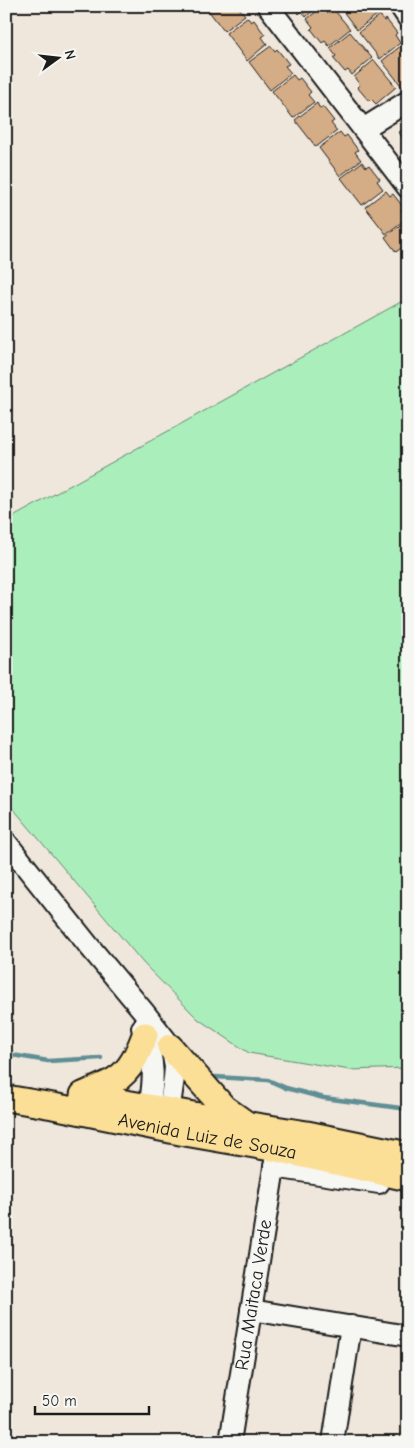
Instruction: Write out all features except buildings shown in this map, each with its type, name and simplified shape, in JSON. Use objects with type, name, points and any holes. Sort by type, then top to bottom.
[{"type":"main road","points":[[82,1095],[122,1075],[135,1058],[145,1035]]},
{"type":"main road","points":[[170,1047],[224,1108],[250,1126]]},
{"type":"main road","name":"Avenida Luiz de Souza","points":[[6,1081],[82,1095],[158,1118],[276,1158],[408,1178]]},
{"type":"main road","name":"Avenida Luiz de Souza","points":[[6,1098],[53,1106],[250,1126],[307,1134],[408,1156]]},
{"type":"street","points":[[268,6],[408,188]]},
{"type":"street","points":[[400,6],[408,18]]},
{"type":"street","points":[[363,129],[408,101]]},
{"type":"street","points":[[6,842],[155,1025],[170,1047],[175,1067],[158,1118]]},
{"type":"street","points":[[116,977],[145,1035],[152,1056],[158,1118]]},
{"type":"street","points":[[276,1158],[408,1188]]},
{"type":"street","name":"Rua Maitaca Verde","points":[[230,1442],[276,1158]]},
{"type":"street","points":[[252,1310],[408,1336]]},
{"type":"street","points":[[333,1442],[351,1326]]},
{"type":"green space","points":[[408,298],[408,1068],[350,1070],[249,1053],[198,1019],[144,964],[6,800],[6,521]]},
{"type":"waterway","points":[[6,1054],[48,1061],[101,1058]]},
{"type":"waterway","points":[[215,1077],[268,1080],[286,1088],[324,1098],[408,1109]]}]
